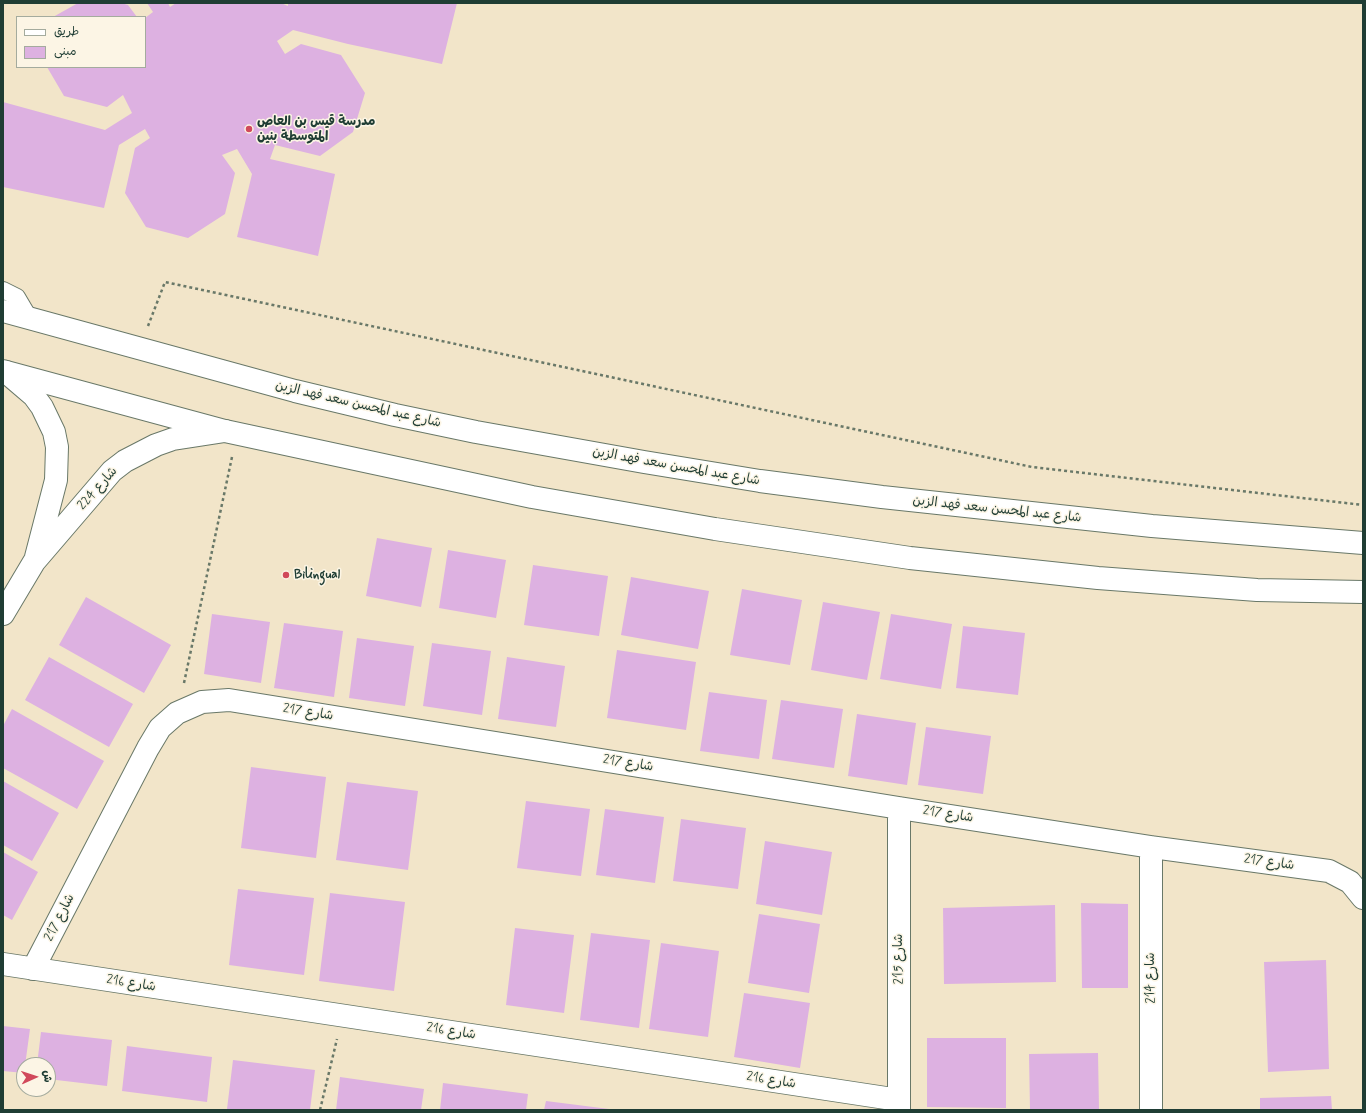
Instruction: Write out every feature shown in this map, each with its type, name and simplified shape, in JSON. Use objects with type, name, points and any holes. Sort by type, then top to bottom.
[{"type":"street","name":"شارع عبد المحسن سعد فهد الزبن","points":[[3,311],[294,391],[402,417],[484,434],[753,480],[882,497],[1152,526],[1363,543]]},
{"type":"street","points":[[5,371],[231,432],[532,497],[715,528],[910,558],[1178,585],[1257,590],[1363,592]]},
{"type":"street","name":"شارع 224","points":[[5,371],[34,396],[42,407],[54,432],[57,448],[58,463],[55,486],[34,562]]},
{"type":"street","name":"شارع 224","points":[[3,614],[34,562],[101,483],[125,461],[151,447],[174,440],[231,432]]},
{"type":"street","name":"شارع 217","points":[[33,969],[148,748],[160,728],[177,713],[202,702],[229,700],[899,808],[1151,847],[1329,871],[1350,882],[1363,898]]},
{"type":"street","name":"شارع 215","points":[[899,808],[899,1105]]},
{"type":"street","name":"شارع 214","points":[[1151,847],[1151,1110]]},
{"type":"street","name":"شارع 216","points":[[3,964],[343,1016],[899,1105]]},
{"type":"lane","points":[[3,290],[17,297],[30,319]]},
{"type":"path","points":[[139,348],[165,282],[1032,467],[1363,505]]},
{"type":"path","points":[[177,713],[231,432]]},
{"type":"path","points":[[320,1110],[343,1016]]},
{"type":"building","points":[[78,3],[121,3],[128,5],[136,16],[55,16]]},
{"type":"building","name":"مدرسة قيس بن العاص المتوسطة بنين","points":[[147,3],[168,3],[170,7],[176,3],[281,3],[288,6],[288,3],[457,3],[442,64],[348,44],[293,30],[277,41],[285,54],[301,44],[341,55],[365,93],[353,132],[320,156],[275,145],[270,159],[335,174],[318,256],[237,237],[252,174],[237,149],[222,155],[235,173],[225,214],[188,238],[146,227],[125,193],[135,148],[150,138],[145,129],[119,145],[104,208],[3,187],[3,102],[105,130],[132,113],[123,95],[107,107],[64,96],[48,68],[146,68],[146,17],[153,12]]},
{"type":"building","points":[[377,538],[432,548],[421,607],[366,596]]},
{"type":"building","points":[[448,550],[506,560],[496,618],[439,608]]},
{"type":"building","points":[[533,565],[608,576],[599,636],[524,625]]},
{"type":"building","points":[[631,577],[709,591],[698,649],[621,635]]},
{"type":"building","points":[[742,589],[802,600],[790,665],[730,655]]},
{"type":"building","points":[[86,597],[171,645],[144,693],[59,645]]},
{"type":"building","points":[[823,602],[880,612],[867,680],[811,670]]},
{"type":"building","points":[[212,614],[270,622],[261,683],[204,674]]},
{"type":"building","points":[[891,614],[952,624],[941,689],[880,679]]},
{"type":"building","points":[[284,623],[343,631],[334,697],[274,688]]},
{"type":"building","points":[[963,626],[1025,633],[1018,695],[956,688]]},
{"type":"building","points":[[357,638],[414,646],[405,706],[349,698]]},
{"type":"building","points":[[432,643],[491,651],[482,715],[423,706]]},
{"type":"building","points":[[617,650],[696,662],[686,730],[607,718]]},
{"type":"building","points":[[49,657],[133,704],[109,747],[25,700]]},
{"type":"building","points":[[507,657],[565,666],[556,727],[498,719]]},
{"type":"building","points":[[709,692],[767,700],[759,759],[700,751]]},
{"type":"building","points":[[781,700],[843,709],[834,768],[772,759]]},
{"type":"building","points":[[12,709],[104,761],[77,809],[3,768],[3,726]]},
{"type":"building","points":[[857,714],[916,723],[907,785],[848,776]]},
{"type":"building","points":[[926,727],[991,736],[983,794],[918,785]]},
{"type":"building","points":[[251,767],[326,777],[316,858],[241,848]]},
{"type":"building","points":[[3,781],[59,813],[32,861],[3,845]]},
{"type":"building","points":[[347,782],[418,791],[408,870],[336,860]]},
{"type":"building","points":[[526,801],[590,809],[581,876],[517,868]]},
{"type":"building","points":[[605,809],[664,817],[655,883],[596,875]]},
{"type":"building","points":[[681,819],[746,828],[738,889],[673,881]]},
{"type":"building","points":[[765,841],[832,852],[822,915],[756,904]]},
{"type":"building","points":[[3,852],[38,872],[12,920],[3,915]]},
{"type":"building","points":[[238,889],[314,898],[304,975],[229,965]]},
{"type":"building","points":[[330,893],[405,902],[394,991],[319,981]]},
{"type":"building","points":[[1081,903],[1128,904],[1128,988],[1082,988]]},
{"type":"building","points":[[1055,905],[1056,982],[944,984],[943,908]]},
{"type":"building","points":[[759,914],[820,924],[809,993],[748,983]]},
{"type":"building","points":[[515,928],[574,935],[564,1013],[506,1005]]},
{"type":"building","points":[[591,933],[650,940],[639,1028],[580,1020]]},
{"type":"building","points":[[661,943],[719,951],[708,1037],[649,1029]]},
{"type":"building","points":[[1326,960],[1329,1069],[1268,1072],[1264,962]]},
{"type":"building","points":[[744,993],[810,1003],[800,1068],[734,1057]]},
{"type":"building","points":[[3,1026],[30,1029],[26,1057],[16,1057],[16,1072],[3,1071]]},
{"type":"building","points":[[41,1032],[112,1040],[107,1086],[56,1080],[56,1057],[38,1057]]},
{"type":"building","points":[[927,1038],[1006,1038],[1006,1108],[927,1107]]},
{"type":"building","points":[[127,1046],[212,1057],[207,1102],[122,1091]]},
{"type":"building","points":[[1098,1053],[1099,1109],[1030,1110],[1029,1054]]},
{"type":"building","points":[[233,1060],[315,1070],[310,1110],[227,1109]]},
{"type":"building","points":[[340,1077],[424,1089],[421,1110],[336,1110]]},
{"type":"building","points":[[443,1083],[528,1094],[526,1110],[440,1110]]},
{"type":"building","points":[[1331,1096],[1332,1110],[1260,1110],[1260,1098]]},
{"type":"building","points":[[546,1101],[609,1109],[609,1110],[544,1110]]},
{"type":"place","name":"مدرسة قيس بن العاص المتوسطة بنين","points":[[249,129]]},
{"type":"place","name":"Bilingual","points":[[286,575]]}]
